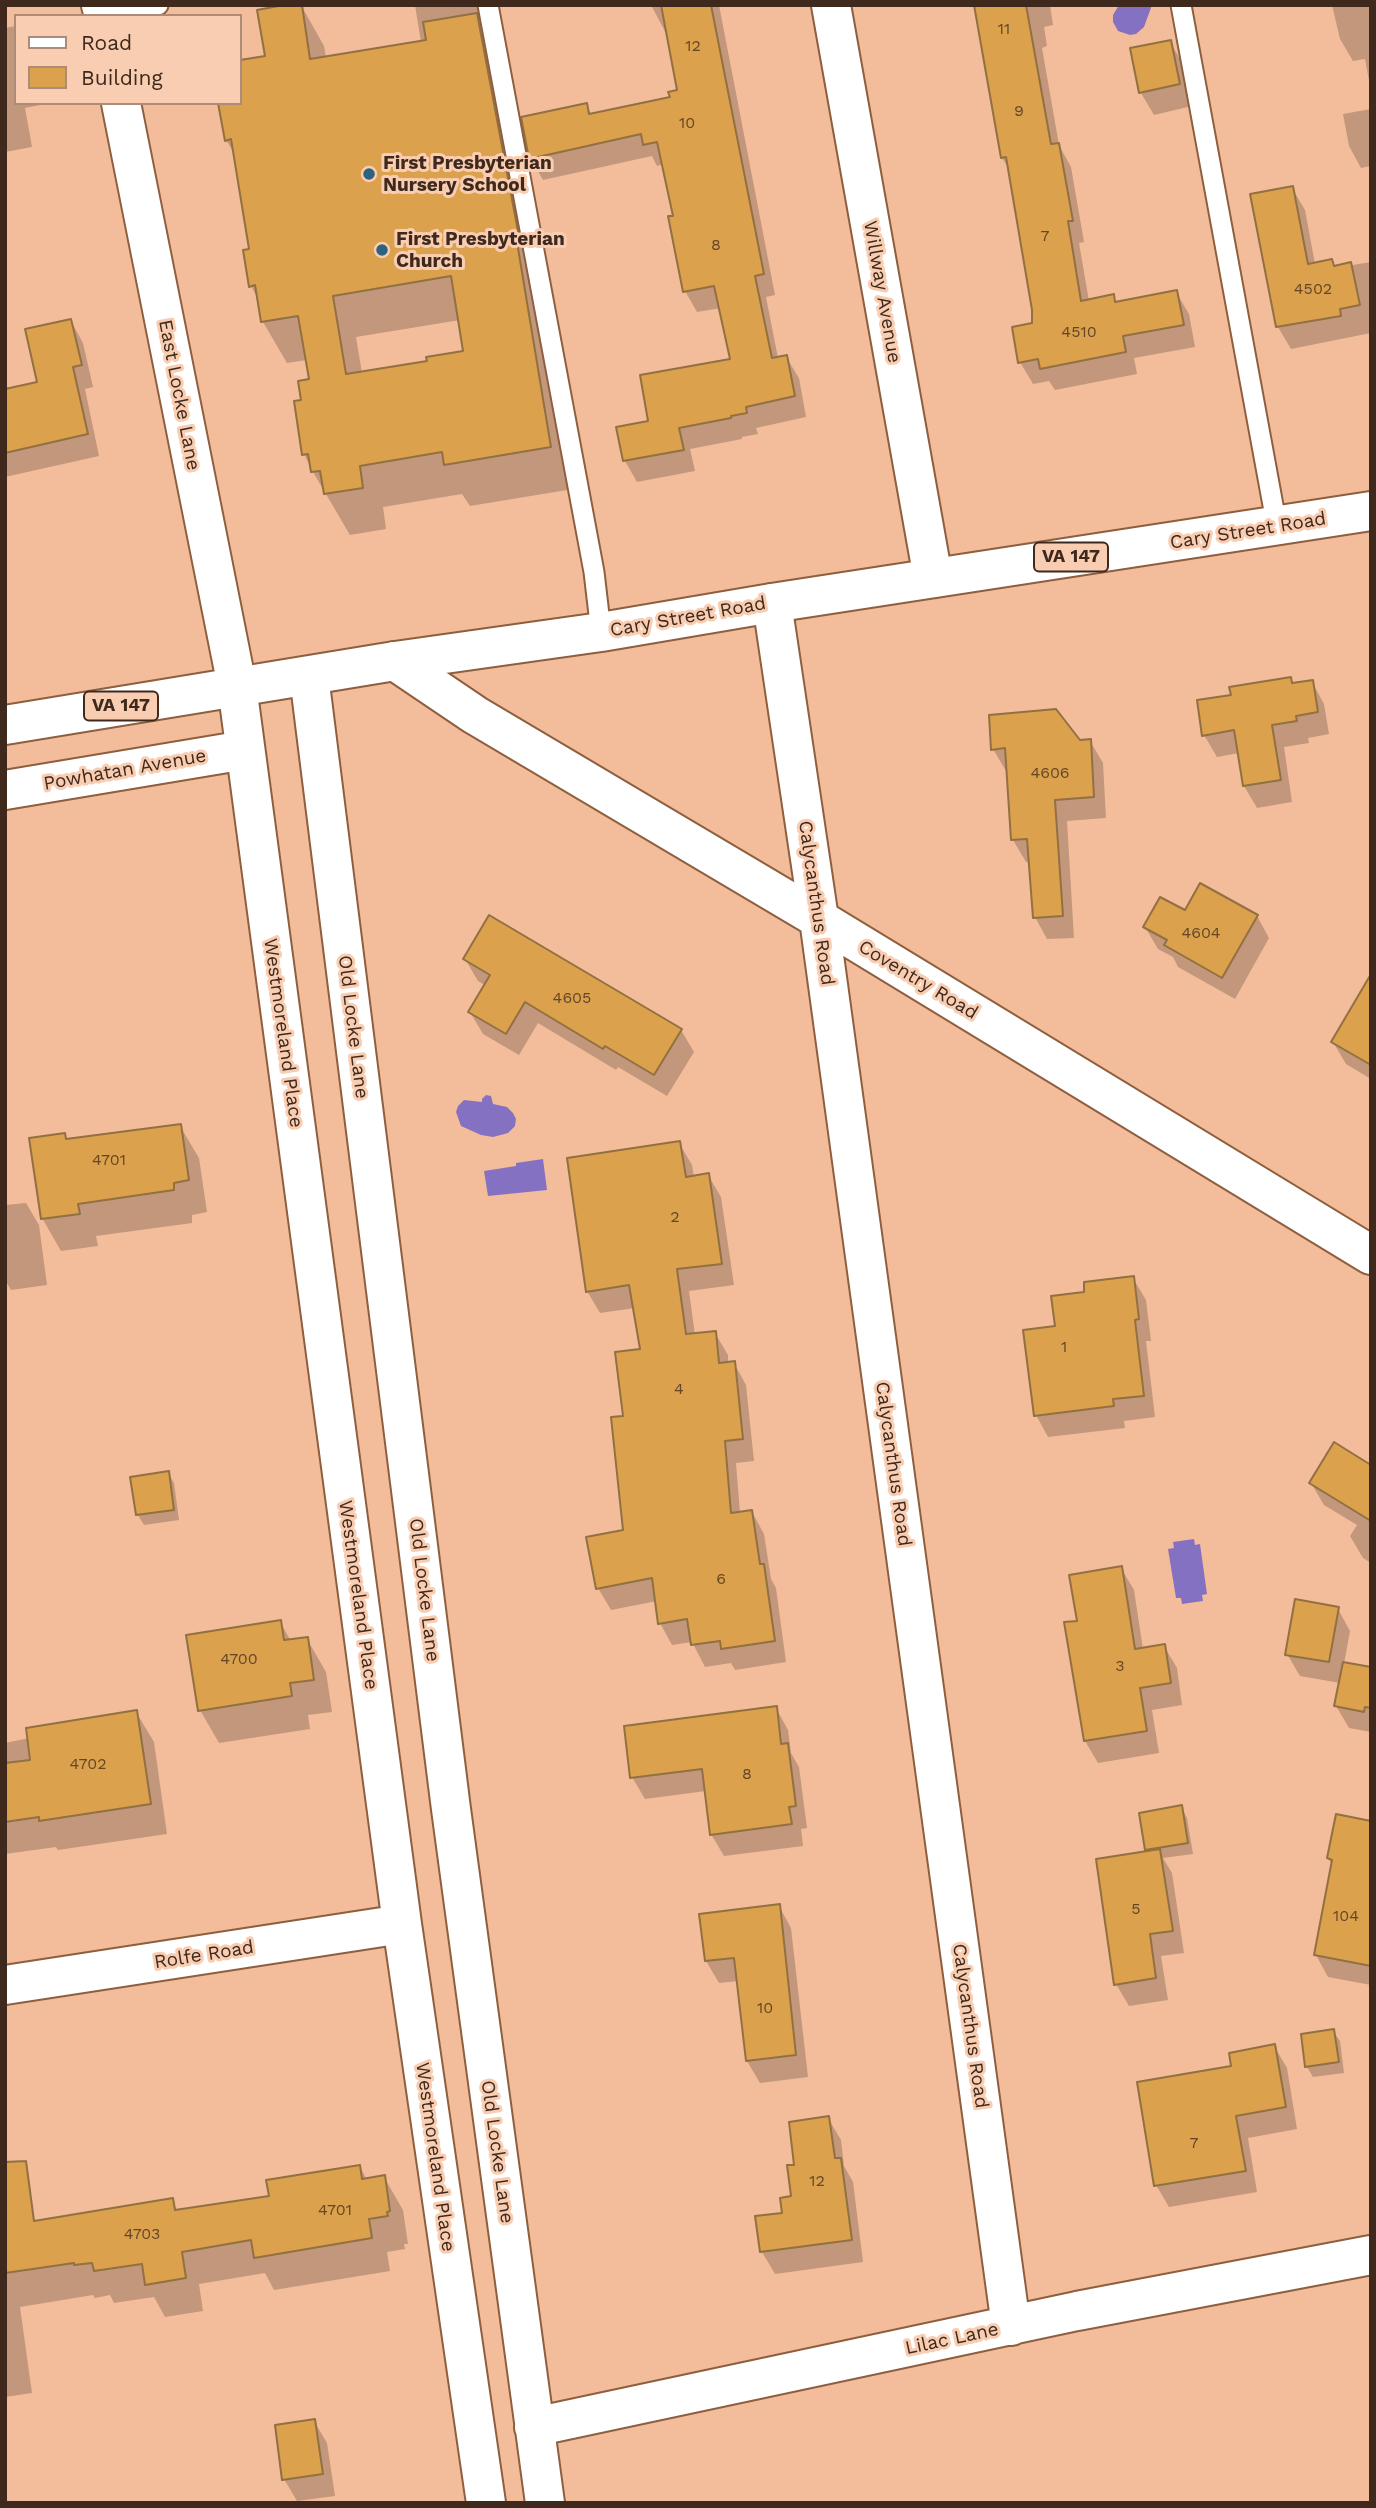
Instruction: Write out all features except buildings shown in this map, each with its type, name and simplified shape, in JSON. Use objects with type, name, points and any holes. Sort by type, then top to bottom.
[{"type":"street","name":"Willway Avenue","points":[[831,5],[933,578]]},
{"type":"street","name":"East Locke Lane","points":[[121,105],[237,686]]},
{"type":"street","name":"Cary Street Road","points":[[5,725],[395,661],[601,632],[772,603],[1371,511]]},
{"type":"street","name":"Calycanthus Road","points":[[772,603],[819,919],[1011,2326]]},
{"type":"street","name":"Coventry Road","points":[[395,661],[474,715],[819,919],[1371,1255]]},
{"type":"street","name":"Old Locke Lane","points":[[309,676],[451,1810],[545,2503]]},
{"type":"street","name":"Westmoreland Place","points":[[237,686],[402,1924],[485,2503]]},
{"type":"street","name":"Powhatan Avenue","points":[[5,790],[245,750]]},
{"type":"street","name":"Rolfe Road","points":[[5,1985],[402,1924]]},
{"type":"street","name":"Lilac Lane","points":[[534,2427],[1011,2326],[1371,2255]]},
{"type":"lane","points":[[109,14],[158,5]]},
{"type":"lane","points":[[488,5],[594,572],[601,632]]},
{"type":"lane","points":[[1181,5],[1277,527]]},
{"type":"shaded area","points":[[1119,5],[1152,5],[1144,27],[1136,34],[1118,31],[1113,15]]},
{"type":"shaded area","points":[[486,1095],[491,1096],[493,1104],[507,1107],[513,1113],[515,1126],[508,1133],[493,1137],[461,1126],[456,1112],[458,1106],[464,1100],[482,1102]]},
{"type":"shaded area","points":[[543,1159],[547,1190],[488,1196],[484,1171]]},
{"type":"shaded area","points":[[1194,1539],[1195,1545],[1200,1544],[1207,1594],[1202,1595],[1203,1601],[1182,1604],[1181,1598],[1176,1598],[1168,1549],[1174,1548],[1173,1542]]},
{"type":"place","name":"First Presbyterian Nursery School","points":[[369,174]]},
{"type":"place","name":"First Presbyterian Church","points":[[382,250]]}]
